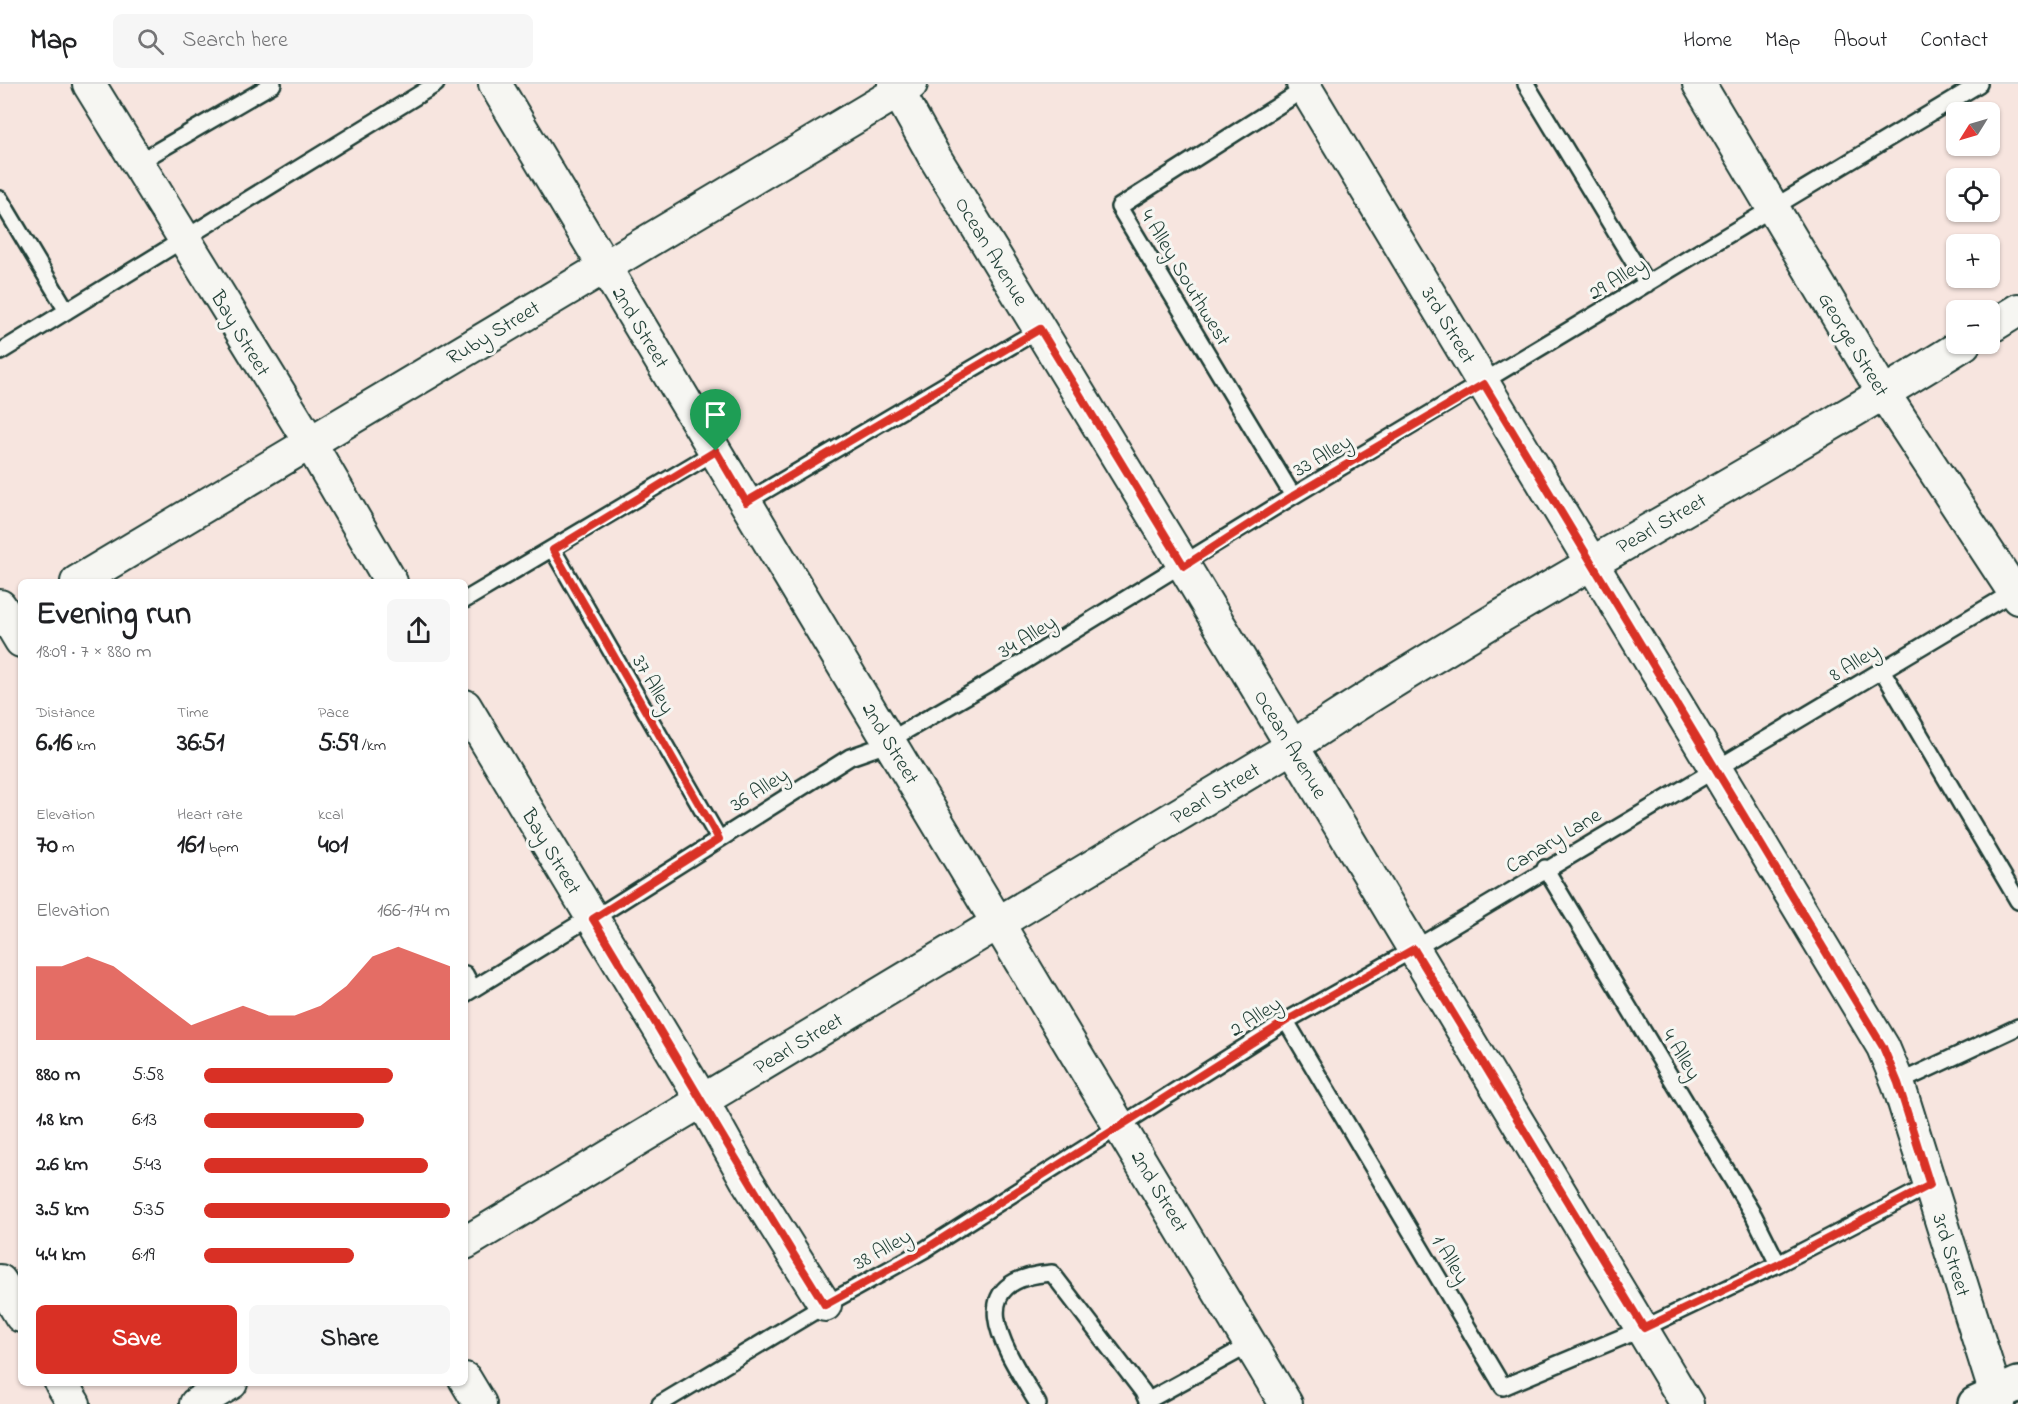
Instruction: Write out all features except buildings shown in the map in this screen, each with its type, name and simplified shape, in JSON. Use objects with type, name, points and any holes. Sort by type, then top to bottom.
[{"type":"street","name":"Bay Street","points":[[90,84],[309,441],[390,579]]},
{"type":"street","name":"2nd Street","points":[[495,84],[999,921],[1286,1404]]},
{"type":"street","name":"George Street","points":[[1700,84],[1772,209],[1884,394],[2017,593]]},
{"type":"street","name":"Ruby Street","points":[[82,579],[901,86]]},
{"type":"street","name":"Ocean Avenue","points":[[901,86],[934,156],[1293,746],[1644,1328],[1687,1404]]},
{"type":"street","name":"3rd Street","points":[[1304,86],[1883,1047],[1898,1083],[1997,1397]]},
{"type":"street","points":[[2000,321],[2018,310]]},
{"type":"street","name":"Pearl Street","points":[[468,1241],[1293,746],[1344,712],[1592,563],[1884,394],[1948,354]]},
{"type":"street","name":"Bay Street","points":[[468,711],[702,1100],[746,1179],[825,1305]]},
{"type":"street","points":[[0,1281],[18,1311]]},
{"type":"street","points":[[468,1383],[480,1404]]},
{"type":"street","points":[[63,1386],[74,1404]]},
{"type":"street","points":[[196,1404],[226,1386]]},
{"type":"lane","points":[[137,163],[273,84]]},
{"type":"lane","points":[[0,352],[436,84]]},
{"type":"lane","points":[[1526,84],[1647,284]]},
{"type":"lane","name":"29 Alley","points":[[1484,384],[1979,84]]},
{"type":"lane","name":"4 Alley Southwest","points":[[1293,496],[1119,207],[1304,86]]},
{"type":"lane","points":[[0,199],[68,311]]},
{"type":"lane","points":[[746,502],[1040,329]]},
{"type":"lane","name":"33 Alley","points":[[1184,566],[1293,496],[1484,384]]},
{"type":"lane","points":[[468,598],[553,550],[716,451]]},
{"type":"lane","name":"37 Alley","points":[[553,550],[719,839]]},
{"type":"lane","name":"34 Alley","points":[[890,741],[1184,566]]},
{"type":"lane","name":"8 Alley","points":[[1715,769],[2017,593]]},
{"type":"lane","points":[[1882,670],[2018,901]]},
{"type":"lane","name":"36 Alley","points":[[469,992],[579,924],[593,919],[850,756],[890,741]]},
{"type":"lane","name":"Canary Lane","points":[[1414,949],[1545,868],[1715,769]]},
{"type":"lane","name":"4 Alley","points":[[1545,868],[1754,1216],[1779,1264]]},
{"type":"lane","name":"2 Alley","points":[[1120,1125],[1286,1021],[1414,949]]},
{"type":"lane","name":"1 Alley","points":[[1286,1021],[1503,1387],[1644,1328]]},
{"type":"lane","points":[[1898,1083],[2018,1027]]},
{"type":"lane","name":"38 Alley","points":[[660,1404],[825,1305],[924,1250],[1120,1125]]},
{"type":"lane","points":[[1644,1328],[1779,1264],[1930,1185]]},
{"type":"lane","points":[[1038,1404],[1009,1354],[996,1318],[996,1301],[1006,1288],[1026,1275],[1052,1273],[1143,1392],[1144,1402],[1251,1344]]},
{"type":"route","points":[[1040,329],[1184,566],[1293,496],[1484,384],[1883,1047],[1898,1083],[1930,1185],[1779,1264],[1644,1328],[1414,949],[1286,1021],[924,1250],[825,1305],[746,1179],[702,1100],[593,919],[719,839],[553,550],[716,451],[746,502],[1040,329]]}]
